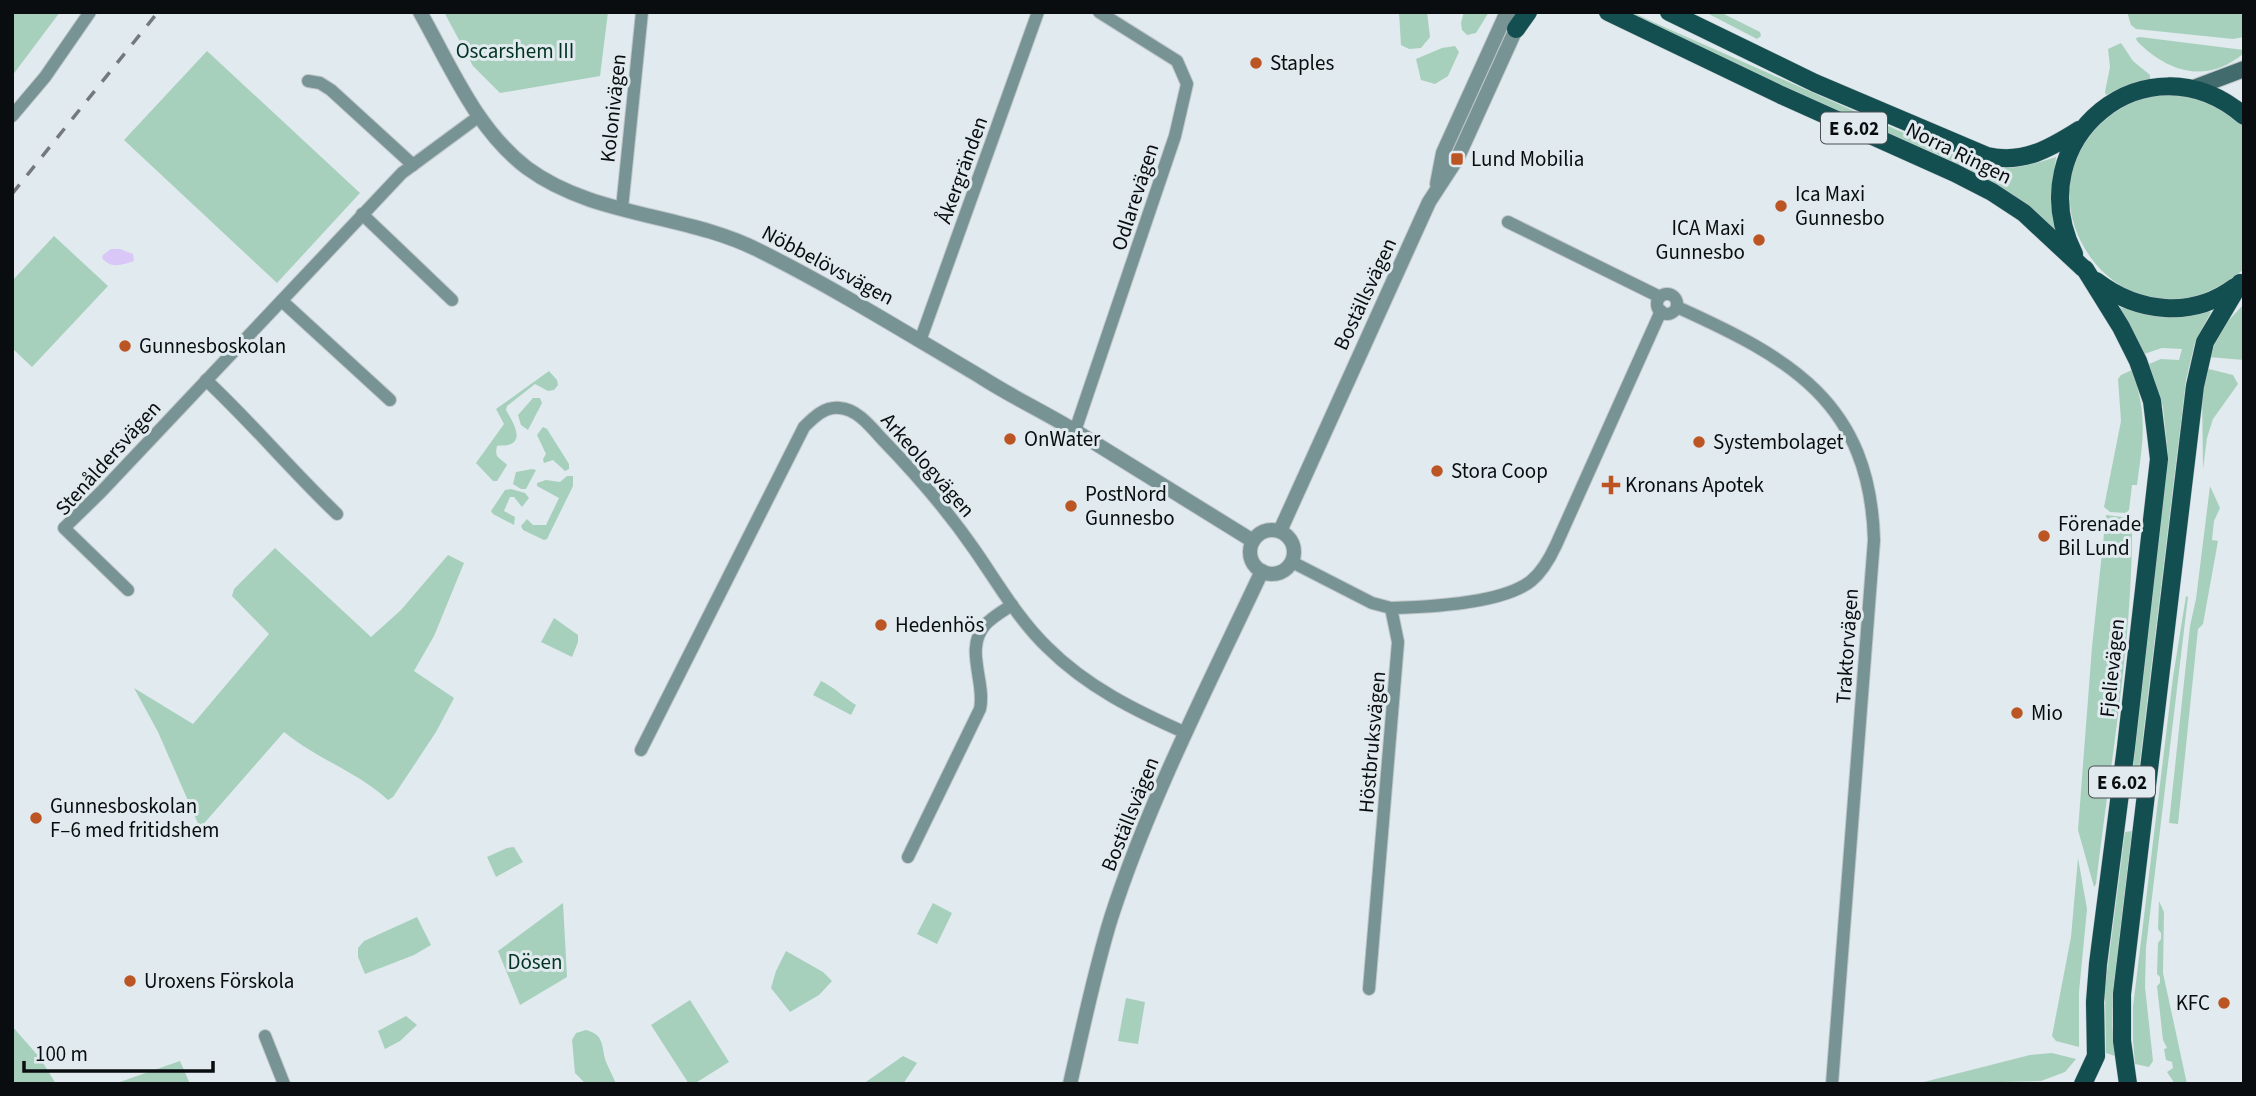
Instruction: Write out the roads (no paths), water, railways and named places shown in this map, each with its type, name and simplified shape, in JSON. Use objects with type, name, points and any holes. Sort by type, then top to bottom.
[{"type":"main road","points":[[1518,21],[1528,12]]},
{"type":"main road","name":"Norra Ringen","points":[[1608,12],[1668,43],[1992,192],[2024,214],[2084,269]]},
{"type":"main road","name":"Norra Ringen","points":[[1669,12],[1815,83],[1987,156],[2008,159],[2031,156],[2052,147],[2084,127],[2098,113],[2126,96],[2158,88],[2191,89]]},
{"type":"main road","points":[[2191,89],[2244,69]]},
{"type":"main road","points":[[2191,89],[2227,103],[2244,116]]},
{"type":"main road","points":[[2084,127],[2071,148],[2062,172],[2059,205],[2066,239],[2084,269],[2102,286],[2122,298],[2137,304],[2168,309],[2214,300],[2242,282]]},
{"type":"main road","name":"Fjelievägen","points":[[2084,269],[2121,327],[2138,361],[2152,401],[2159,459],[2098,964],[2095,1002],[2096,1056],[2084,1084],[2096,1084]]},
{"type":"main road","name":"E 6.02","points":[[2128,1084],[2122,1041],[2122,995],[2195,386],[2205,342],[2242,282]]},
{"type":"street","points":[[12,116],[45,77],[90,12]]},
{"type":"street","name":"Nöbbelövsvägen","points":[[420,12],[478,117],[510,155],[542,179],[576,196],[711,231],[748,245],[854,301],[1075,431],[1253,541]]},
{"type":"street","name":"Kolonivägen","points":[[622,208],[642,12]]},
{"type":"street","name":"Åkergränden","points":[[920,341],[1038,12]]},
{"type":"street","name":"Odlarevägen","points":[[1075,431],[1175,136],[1187,84],[1178,61],[1099,12]]},
{"type":"street","name":"Boställsvägen","points":[[1436,188],[1443,153],[1507,12]]},
{"type":"street","name":"Boställsvägen","points":[[1280,531],[1436,188],[1457,159],[1518,21]]},
{"type":"street","points":[[308,81],[331,89],[413,165]]},
{"type":"street","name":"Stenåldersvägen","points":[[128,590],[64,528],[402,173],[478,117]]},
{"type":"street","points":[[362,214],[452,300]]},
{"type":"street","name":"Traktorvägen","points":[[1508,222],[1660,297],[1667,293],[1673,295],[1677,300],[1677,307],[1763,348],[1792,368],[1816,388],[1847,429],[1869,486],[1874,540],[1832,1084]]},
{"type":"street","points":[[1660,297],[1657,305],[1661,311],[1669,314],[1677,307]]},
{"type":"street","points":[[282,300],[390,400]]},
{"type":"street","points":[[1292,562],[1372,603],[1391,608],[1500,596],[1531,581],[1541,571],[1556,545],[1661,311]]},
{"type":"street","points":[[206,380],[256,428],[337,514]]},
{"type":"street","name":"Arkeologvägen","points":[[641,750],[804,426],[827,409],[839,407],[859,416],[900,457],[951,517],[1012,605],[1045,646],[1095,687],[1132,709],[1186,733]]},
{"type":"street","points":[[1264,531],[1280,531],[1293,544],[1292,562],[1276,574],[1262,571],[1251,559],[1253,541],[1264,531]]},
{"type":"street","name":"Boställsvägen","points":[[1070,1084],[1094,976],[1112,916],[1186,733],[1262,571]]},
{"type":"street","points":[[908,857],[981,709],[982,690],[975,650],[978,638],[988,622],[1012,605]]},
{"type":"street","name":"Höstbruksvägen","points":[[1369,989],[1398,655],[1391,608]]},
{"type":"street","points":[[265,1036],[284,1084]]},
{"type":"railway","points":[[12,194],[158,12]]},
{"type":"place","name":"Staples","points":[[1256,63]]},
{"type":"place","name":"Lund Mobilia","points":[[1457,159]]},
{"type":"place","name":"Ica Maxi Gunnesbo","points":[[1781,206]]},
{"type":"place","name":"ICA Maxi Gunnesbo","points":[[1759,240]]},
{"type":"place","name":"Gunnesboskolan","points":[[125,346]]},
{"type":"place","name":"OnWater","points":[[1010,439]]},
{"type":"place","name":"Systembolaget","points":[[1699,442]]},
{"type":"place","name":"Stora Coop","points":[[1437,471]]},
{"type":"place","name":"Kronans Apotek","points":[[1611,485]]},
{"type":"place","name":"PostNord Gunnesbo","points":[[1071,506]]},
{"type":"place","name":"Förenade Bil Lund","points":[[2044,536]]},
{"type":"place","name":"Hedenhös","points":[[881,625]]},
{"type":"place","name":"Mio","points":[[2017,713]]},
{"type":"place","name":"Gunnesboskolan F–6 med fritidshem","points":[[36,818]]},
{"type":"place","name":"Uroxens Förskola","points":[[130,981]]},
{"type":"place","name":"KFC","points":[[2224,1003]]},
{"type":"park label","name":"Oscarshem III","points":[[515,51]]},
{"type":"park label","name":"Dösen","points":[[535,962]]}]
